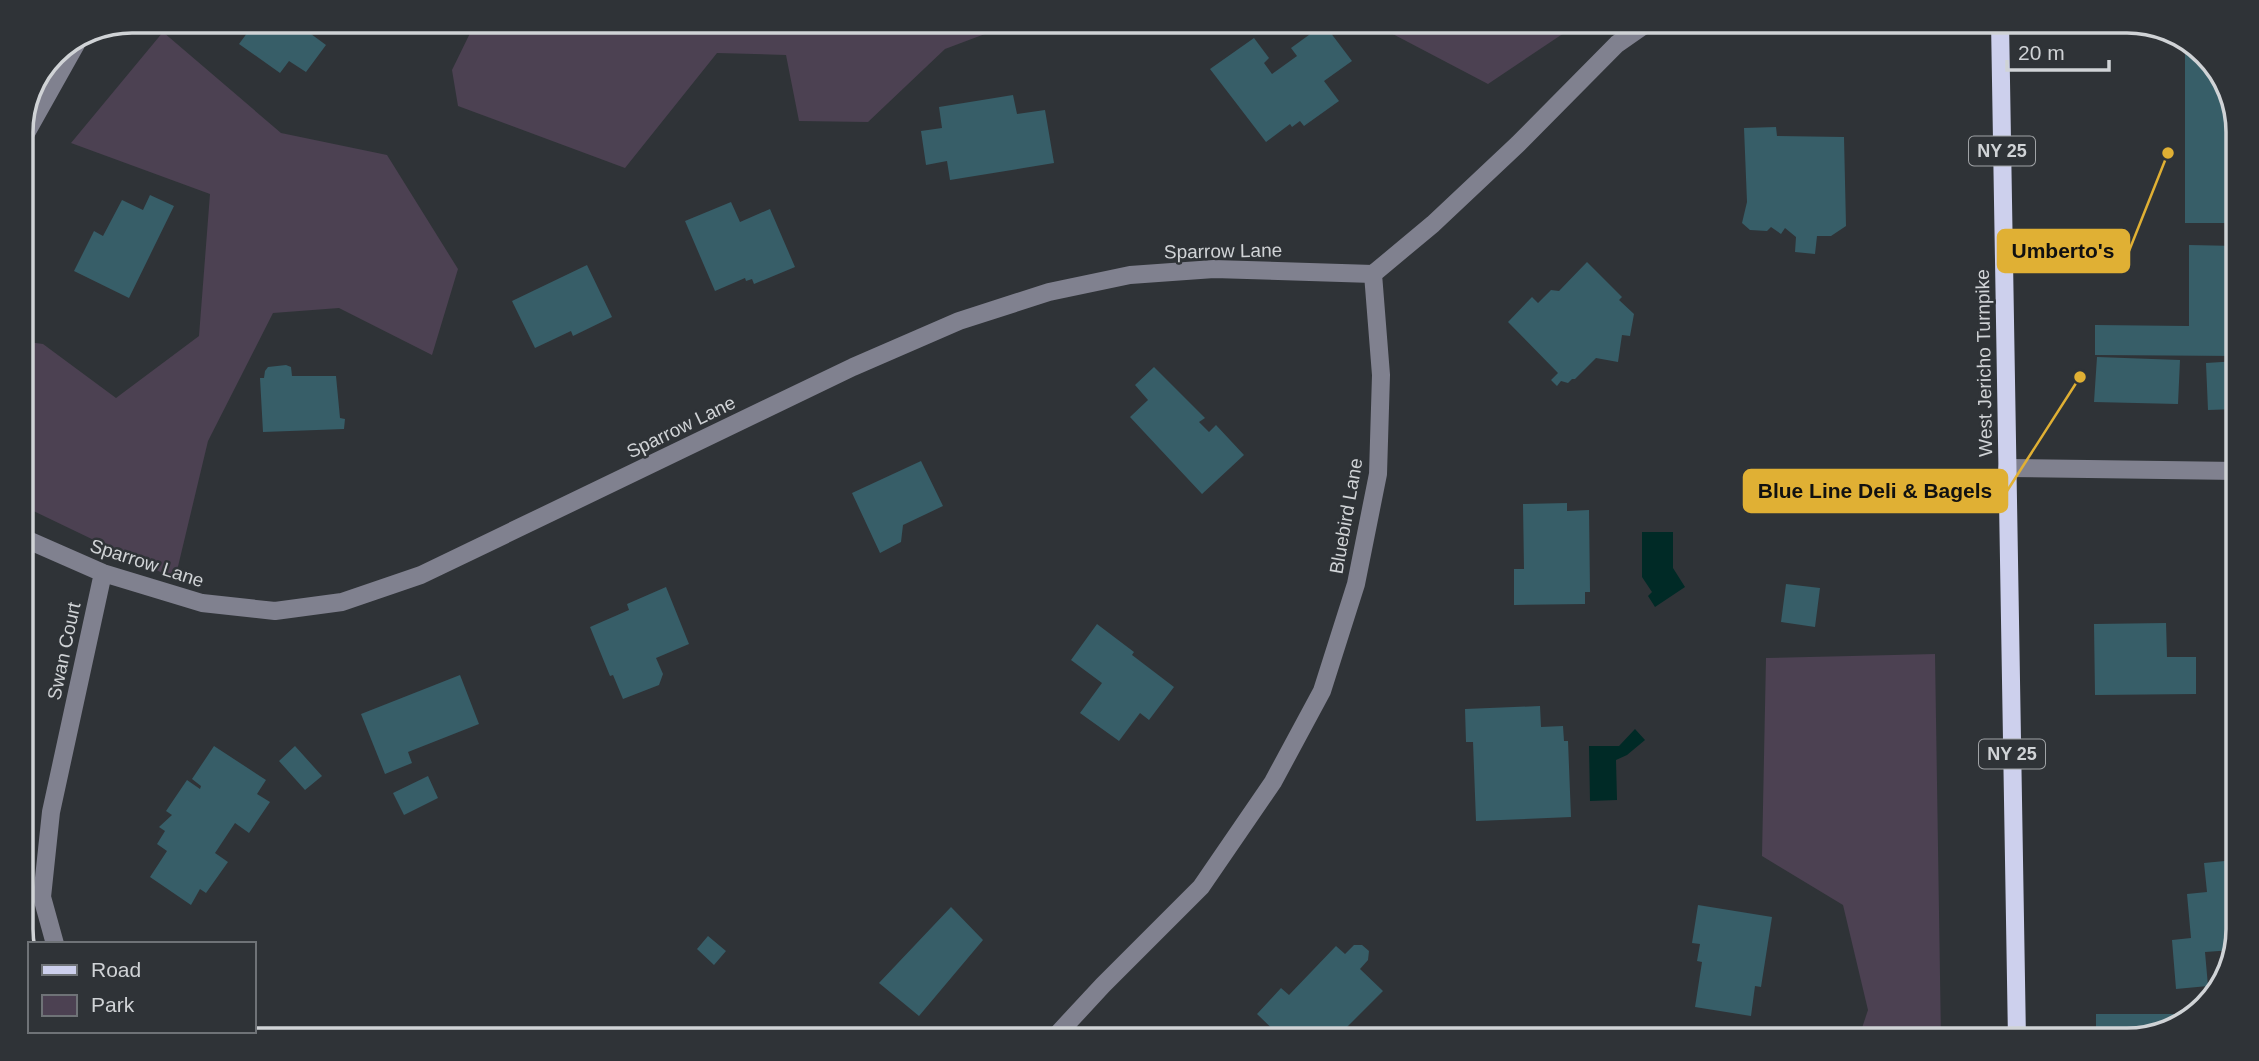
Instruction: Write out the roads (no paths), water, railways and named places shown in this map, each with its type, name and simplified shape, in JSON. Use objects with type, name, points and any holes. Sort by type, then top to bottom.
[{"type":"main road","name":"West Jericho Turnpike","points":[[2000,33],[2017,1028]]},
{"type":"street","points":[[1373,274],[1518,144],[1616,44],[1632,33]]},
{"type":"street","points":[[35,117],[69,57]]},
{"type":"street","name":"Sparrow Lane","points":[[33,542],[103,573],[202,603],[275,611],[342,602],[421,575],[888,352],[959,321],[1036,296],[1130,275],[1214,269],[1373,274]]},
{"type":"street","name":"Bluebird Lane","points":[[1063,1028],[1201,887],[1273,782],[1322,691],[1356,584],[1378,474],[1381,375],[1373,274]]},
{"type":"street","points":[[2007,468],[2226,471]]},
{"type":"street","name":"Swan Court","points":[[54,942],[42,897],[51,812],[103,573]]},
{"type":"place","name":"Umberto's","points":[[2168,153]]},
{"type":"place","name":"Blue Line Deli & Bagels","points":[[2080,377]]}]
